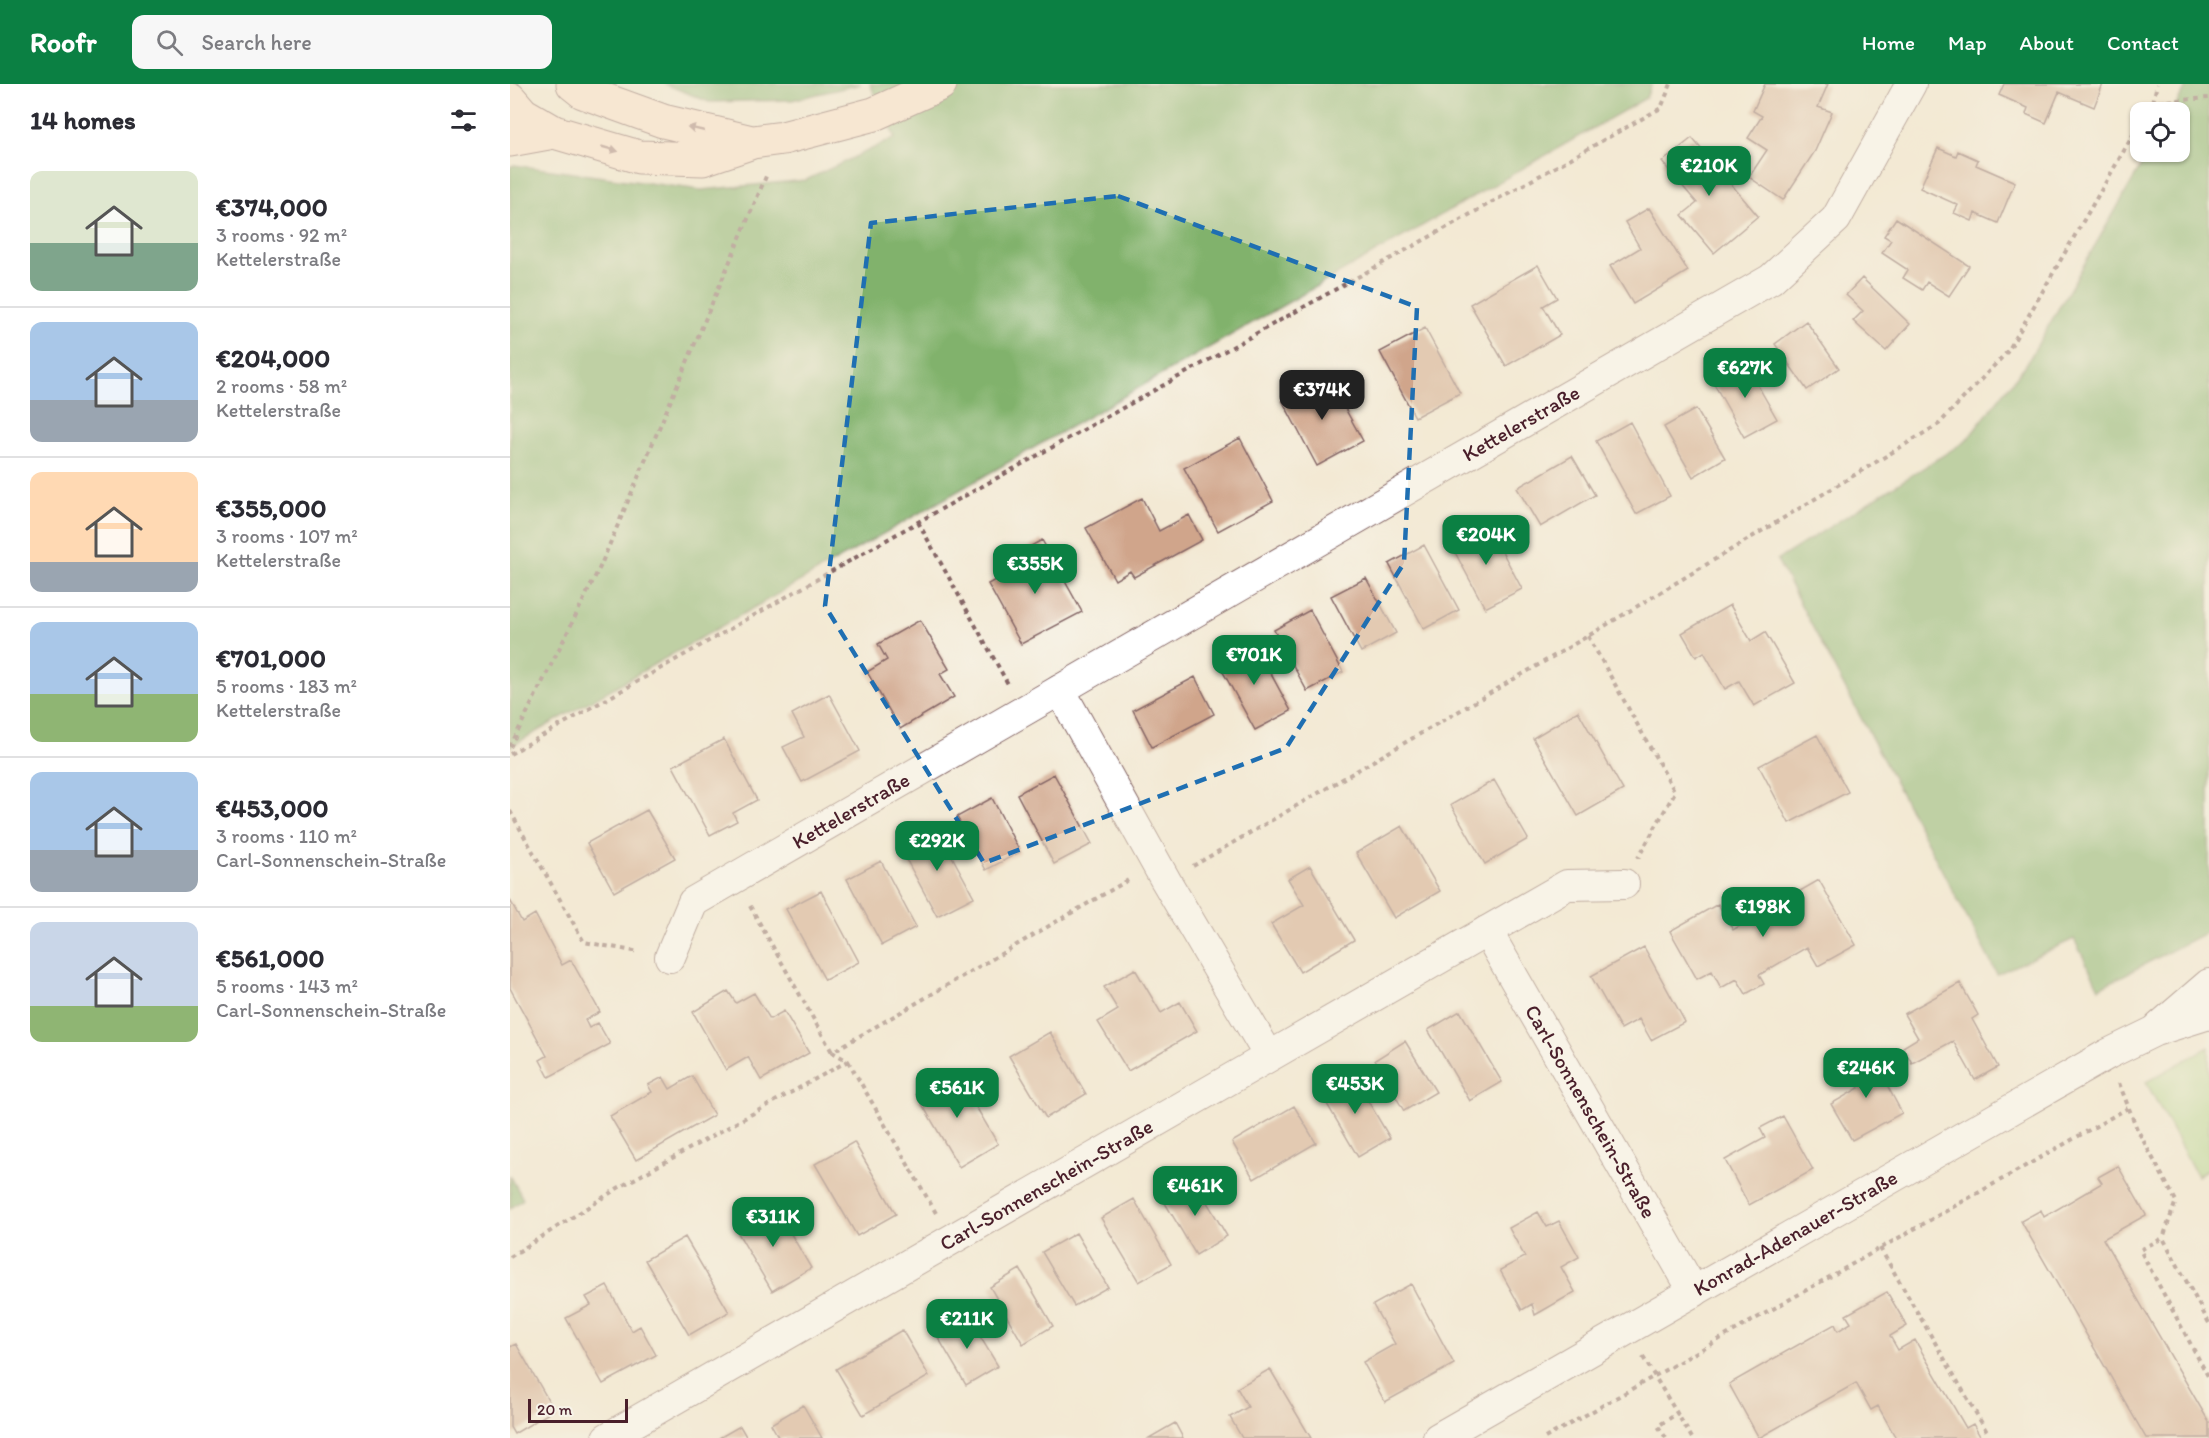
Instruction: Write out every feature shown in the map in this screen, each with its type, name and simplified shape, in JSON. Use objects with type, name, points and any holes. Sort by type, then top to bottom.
[{"type":"street","points":[[573,84],[583,92],[761,155]]},
{"type":"street","points":[[606,84],[630,108]]},
{"type":"street","points":[[510,99],[523,114],[554,132],[639,157],[703,159],[761,155],[783,138],[874,114],[939,84]]},
{"type":"street","name":"Kettelerstraße","points":[[670,957],[693,902],[1771,279],[1836,219],[1911,84]]},
{"type":"street","points":[[510,140],[554,132]]},
{"type":"street","points":[[1060,690],[1269,1056]]},
{"type":"street","name":"Carl-Sonnenschein-Straße","points":[[607,1438],[1567,885],[1624,884]]},
{"type":"street","name":"Carl-Sonnenschein-Straße","points":[[1487,931],[1694,1292]]},
{"type":"street","name":"Konrad-Adenauer-Straße","points":[[2155,1030],[2209,984]]},
{"type":"street","name":"Konrad-Adenauer-Straße","points":[[1438,1438],[2108,1054],[2155,1030],[2209,1014]]},
{"type":"path","points":[[510,754],[918,522],[1661,108],[1671,84]]},
{"type":"path","points":[[2157,84],[2153,102],[2209,98]]},
{"type":"path","points":[[832,1052],[1588,636],[1939,423],[2008,351],[2130,140]]},
{"type":"path","points":[[510,747],[600,567],[761,155]]},
{"type":"path","points":[[918,522],[1023,711]]},
{"type":"path","points":[[1588,636],[1675,792],[1624,884]]},
{"type":"path","points":[[510,811],[584,942],[670,957]]},
{"type":"path","points":[[734,878],[832,1052],[848,1061],[951,1240]]},
{"type":"path","points":[[2108,1054],[2127,1108],[2176,1201],[2163,1238],[2140,1250],[2209,1377]]},
{"type":"path","points":[[510,1257],[618,1188],[848,1061]]},
{"type":"path","points":[[1545,1438],[2127,1108]]},
{"type":"path","points":[[2163,1238],[2209,1323]]},
{"type":"path","points":[[1880,1248],[1987,1432]]},
{"type":"path","points":[[1627,1331],[1692,1438]]},
{"type":"path","points":[[1666,1438],[1658,1426],[1678,1413]]},
{"type":"highlighted area","points":[[1118,196],[1417,307],[1404,563],[1286,748],[984,863],[825,606],[871,223]]},
{"type":"green space","points":[[665,84],[861,84],[792,100],[709,102]]},
{"type":"green space","points":[[870,84],[1652,84],[1646,98],[510,747],[510,167],[514,165],[701,190],[806,180],[895,138]]},
{"type":"green space","points":[[2188,84],[2209,84],[2209,931],[2099,988],[2074,939],[1997,974],[1777,560],[1966,441],[2027,363],[2143,162],[2190,162],[2190,102],[2178,102]]},
{"type":"green space","points":[[2209,1047],[2209,1169],[2197,1176],[2146,1082]]},
{"type":"green space","points":[[510,1175],[523,1199],[510,1209]]},
{"type":"building","points":[[1765,84],[1828,84],[1818,107],[1832,112],[1815,151],[1783,200],[1749,177],[1767,150],[1748,138],[1762,116],[1753,111]]},
{"type":"building","points":[[2004,84],[2103,84],[2094,107],[2059,92],[2046,123],[2026,114],[2028,108],[1999,95]]},
{"type":"building","points":[[1692,138],[1758,216],[1714,253],[1682,215],[1697,203],[1662,162]]},
{"type":"building","points":[[1938,148],[1956,156],[1958,151],[1978,160],[1976,165],[2015,182],[1998,223],[1975,213],[1972,221],[1954,213],[1958,205],[1920,188]]},
{"type":"building","points":[[1649,208],[1688,271],[1633,304],[1610,266],[1640,248],[1625,222]]},
{"type":"building","points":[[1896,218],[1969,266],[1949,296],[1927,282],[1922,290],[1903,278],[1908,270],[1882,253],[1891,240],[1884,236]]},
{"type":"building","points":[[1538,265],[1557,298],[1543,306],[1560,335],[1506,366],[1470,304]]},
{"type":"building","points":[[1862,278],[1910,324],[1886,351],[1853,321],[1863,311],[1846,295]]},
{"type":"building","points":[[1806,321],[1839,368],[1807,390],[1775,344]]},
{"type":"building","points":[[1425,328],[1460,393],[1415,417],[1380,352]]},
{"type":"building","points":[[1742,358],[1777,419],[1744,437],[1713,382],[1734,371],[1730,365]]},
{"type":"building","points":[[1327,376],[1363,441],[1317,466],[1282,400]]},
{"type":"building","points":[[1696,409],[1725,458],[1693,477],[1664,427]]},
{"type":"building","points":[[1630,422],[1670,496],[1636,514],[1596,441]]},
{"type":"building","points":[[1240,438],[1273,501],[1218,531],[1184,468]]},
{"type":"building","points":[[1572,456],[1595,495],[1540,527],[1517,488]]},
{"type":"building","points":[[1142,498],[1159,531],[1189,515],[1202,540],[1134,577],[1130,571],[1115,580],[1086,528]]},
{"type":"building","points":[[1487,523],[1522,589],[1485,608],[1450,543]]},
{"type":"building","points":[[1042,540],[1082,612],[1021,644],[988,584],[1024,564],[1018,553]]},
{"type":"building","points":[[1424,545],[1459,610],[1424,629],[1389,564]]},
{"type":"building","points":[[1366,578],[1396,633],[1361,652],[1331,596]]},
{"type":"building","points":[[1730,605],[1751,641],[1765,632],[1795,683],[1754,706],[1739,681],[1725,689],[1704,652],[1696,657],[1682,633]]},
{"type":"building","points":[[1310,610],[1343,672],[1307,691],[1274,630]]},
{"type":"building","points":[[920,620],[949,669],[940,674],[954,697],[900,729],[867,672],[887,660],[878,644]]},
{"type":"building","points":[[1253,641],[1291,711],[1255,730],[1217,661]]},
{"type":"building","points":[[1195,677],[1214,714],[1152,747],[1133,710]]},
{"type":"building","points":[[829,694],[860,751],[802,782],[783,747],[804,737],[792,714]]},
{"type":"building","points":[[1578,711],[1623,790],[1578,816],[1533,738]]},
{"type":"building","points":[[1817,735],[1848,792],[1789,823],[1759,766]]},
{"type":"building","points":[[724,739],[757,800],[733,813],[737,821],[710,835],[673,766]]},
{"type":"building","points":[[1054,774],[1092,844],[1054,864],[1017,794]]},
{"type":"building","points":[[1494,780],[1528,839],[1485,864],[1451,805]]},
{"type":"building","points":[[992,798],[1020,852],[986,870],[957,817]]},
{"type":"building","points":[[647,810],[675,858],[614,892],[587,843]]},
{"type":"building","points":[[1402,826],[1440,891],[1394,918],[1356,853]]},
{"type":"building","points":[[936,827],[974,897],[937,916],[899,846]]},
{"type":"building","points":[[881,861],[916,927],[882,945],[847,879]]},
{"type":"building","points":[[1310,866],[1354,940],[1300,972],[1271,924],[1304,905],[1288,879]]},
{"type":"building","points":[[1819,880],[1856,945],[1818,966],[1807,947],[1759,975],[1764,984],[1746,994],[1737,979],[1721,988],[1712,971],[1697,979],[1670,931],[1718,904],[1733,930]]},
{"type":"building","points":[[821,891],[859,962],[825,980],[786,909]]},
{"type":"building","points":[[510,900],[522,922],[535,914],[562,965],[571,960],[600,1012],[585,1020],[589,1028],[598,1023],[610,1044],[549,1077],[540,1060],[547,1056],[510,988]]},
{"type":"building","points":[[1644,947],[1685,1022],[1651,1040],[1639,1019],[1621,1029],[1591,976]]},
{"type":"building","points":[[1135,969],[1161,1013],[1180,1002],[1197,1031],[1128,1071],[1098,1022],[1118,1010],[1104,987]]},
{"type":"building","points":[[1960,983],[1978,1015],[1972,1019],[1998,1067],[1975,1080],[1953,1041],[1912,1063],[1903,1047],[1918,1038],[1904,1014]]},
{"type":"building","points":[[728,991],[736,1003],[754,993],[770,1019],[784,1011],[809,1053],[761,1080],[748,1057],[726,1070],[693,1012]]},
{"type":"building","points":[[1460,1011],[1502,1082],[1470,1101],[1428,1030]]},
{"type":"building","points":[[1050,1032],[1086,1094],[1046,1118],[1009,1056]]},
{"type":"building","points":[[1405,1041],[1436,1092],[1404,1111],[1375,1060]]},
{"type":"building","points":[[1869,1052],[1902,1113],[1852,1140],[1831,1104],[1859,1088],[1846,1064]]},
{"type":"building","points":[[955,1071],[998,1144],[959,1167],[916,1094]]},
{"type":"building","points":[[1352,1074],[1390,1138],[1358,1157],[1320,1092]]},
{"type":"building","points":[[692,1076],[714,1115],[636,1160],[610,1116],[652,1092],[648,1085],[663,1077],[670,1089]]},
{"type":"building","points":[[1294,1106],[1316,1143],[1254,1179],[1232,1142]]},
{"type":"building","points":[[1783,1116],[1813,1170],[1749,1205],[1725,1160],[1765,1138],[1760,1128]]},
{"type":"building","points":[[854,1142],[896,1214],[857,1236],[815,1164]]},
{"type":"building","points":[[2118,1166],[2146,1215],[2103,1239],[2209,1422],[2209,1438],[2146,1438],[2021,1221],[2041,1210],[2044,1217],[2102,1183],[2098,1177]]},
{"type":"building","points":[[1194,1180],[1227,1236],[1196,1255],[1162,1198]]},
{"type":"building","points":[[1134,1199],[1171,1264],[1139,1282],[1101,1218]]},
{"type":"building","points":[[774,1205],[811,1268],[772,1291],[735,1228]]},
{"type":"building","points":[[1538,1212],[1547,1227],[1559,1221],[1579,1257],[1561,1267],[1575,1292],[1535,1315],[1532,1304],[1522,1310],[1500,1270],[1525,1257],[1509,1228]]},
{"type":"building","points":[[1076,1233],[1108,1287],[1074,1306],[1042,1252]]},
{"type":"building","points":[[685,1237],[729,1312],[689,1335],[645,1260]]},
{"type":"building","points":[[1020,1269],[1053,1326],[1023,1344],[990,1287]]},
{"type":"building","points":[[1411,1284],[1454,1364],[1385,1402],[1363,1362],[1395,1344],[1373,1305]]},
{"type":"building","points":[[607,1286],[632,1331],[640,1326],[656,1355],[603,1384],[566,1318],[591,1305],[586,1297]]},
{"type":"building","points":[[1887,1292],[1907,1326],[1890,1336],[1898,1350],[1915,1340],[1966,1428],[1973,1424],[1981,1438],[1896,1438],[1878,1406],[1871,1410],[1856,1383],[1759,1438],[1729,1384],[1835,1324],[1838,1331],[1851,1323],[1846,1315]]},
{"type":"building","points":[[967,1315],[998,1366],[966,1385],[936,1334]]},
{"type":"building","points":[[902,1330],[929,1376],[863,1415],[836,1369]]},
{"type":"building","points":[[516,1344],[554,1410],[514,1434],[510,1427],[510,1347]]},
{"type":"building","points":[[1270,1369],[1311,1438],[1242,1438],[1230,1417],[1248,1407],[1237,1388]]},
{"type":"building","points":[[803,1405],[822,1438],[779,1438],[771,1424]]},
{"type":"building","points":[[1175,1423],[1183,1438],[1149,1438]]},
{"type":"building","points":[[740,1426],[747,1438],[719,1438]]}]
